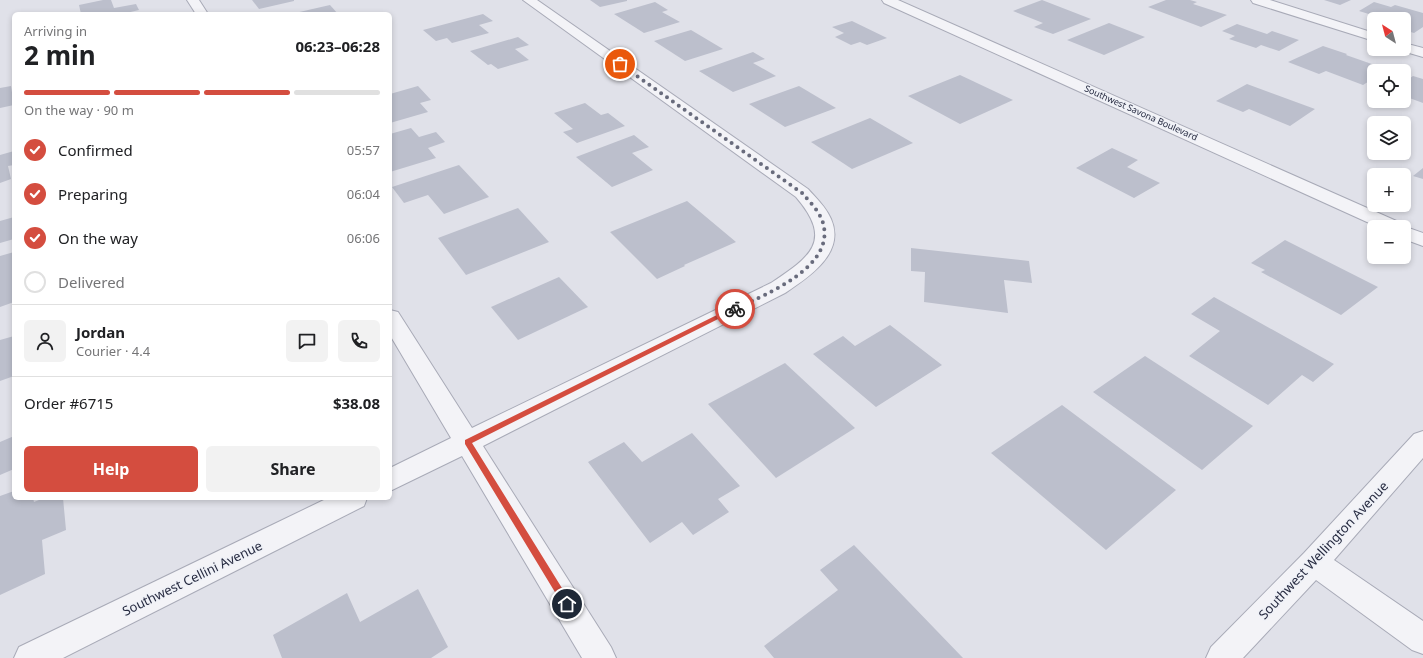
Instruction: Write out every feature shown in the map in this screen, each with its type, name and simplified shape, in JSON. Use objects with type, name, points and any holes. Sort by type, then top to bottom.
[{"type":"street","points":[[193,0],[201,12]]},
{"type":"street","points":[[392,479],[778,288],[801,273],[815,259],[823,246],[825,231],[822,220],[814,207],[802,193],[529,0]]},
{"type":"street","name":"Southwest Savona Boulevard","points":[[888,0],[1378,220]]},
{"type":"street","points":[[1257,0],[1367,35]]},
{"type":"street","points":[[1411,49],[1423,53]]},
{"type":"street","points":[[1411,235],[1423,240]]},
{"type":"street","points":[[392,320],[600,658]]},
{"type":"street","name":"Southwest Wellington Avenue","points":[[1222,658],[1314,562],[1423,441]]},
{"type":"street","name":"Southwest Cellini Avenue","points":[[30,658],[350,500]]},
{"type":"street","points":[[1314,562],[1423,639]]},
{"type":"building","points":[[103,0],[111,0],[114,8],[136,4],[139,10],[130,12],[81,12],[79,5]]},
{"type":"building","points":[[252,0],[294,0],[294,1],[259,9]]},
{"type":"building","points":[[590,0],[627,0],[627,1],[600,7]]},
{"type":"building","points":[[1042,0],[1091,19],[1053,34],[1034,27],[1043,23],[1013,11]]},
{"type":"building","points":[[1166,0],[1190,0],[1197,2],[1193,4],[1227,15],[1201,27],[1148,7]]},
{"type":"building","points":[[1324,0],[1351,0],[1340,5]]},
{"type":"building","points":[[655,2],[668,10],[662,12],[680,22],[644,33],[614,14]]},
{"type":"building","points":[[1374,2],[1391,7],[1395,5],[1423,13],[1423,27],[1414,33],[1411,32],[1411,12],[1367,12],[1367,13],[1359,11]]},
{"type":"building","points":[[330,5],[336,12],[299,12]]},
{"type":"building","points":[[483,14],[493,21],[479,25],[489,33],[452,43],[447,38],[436,41],[423,30]]},
{"type":"building","points":[[852,21],[887,38],[867,45],[860,42],[851,45],[835,37],[844,33],[832,27]]},
{"type":"building","points":[[1109,23],[1145,37],[1104,55],[1067,40]]},
{"type":"building","points":[[1237,24],[1267,34],[1272,31],[1299,40],[1279,51],[1261,45],[1256,48],[1229,39],[1235,36],[1222,31]]},
{"type":"building","points":[[691,30],[723,49],[685,61],[654,41]]},
{"type":"building","points":[[518,37],[529,45],[515,49],[529,60],[498,69],[491,64],[488,65],[470,51]]},
{"type":"building","points":[[1323,46],[1372,64],[1367,64],[1367,82],[1363,85],[1326,71],[1319,74],[1288,62]]},
{"type":"building","points":[[753,52],[765,59],[753,63],[776,76],[733,92],[699,71]]},
{"type":"building","points":[[960,75],[1013,100],[960,124],[908,96]]},
{"type":"building","points":[[1413,76],[1423,79],[1423,103],[1411,99],[1411,77]]},
{"type":"building","points":[[1247,84],[1315,109],[1290,126],[1249,109],[1243,112],[1216,101]]},
{"type":"building","points":[[11,86],[12,105],[0,108],[0,88]]},
{"type":"building","points":[[418,86],[431,100],[420,103],[428,112],[392,122],[392,93]]},
{"type":"building","points":[[799,86],[836,108],[785,127],[749,104]]},
{"type":"building","points":[[585,103],[601,115],[608,113],[625,126],[577,143],[563,132],[573,129],[554,113]]},
{"type":"building","points":[[870,118],[913,143],[852,169],[811,142]]},
{"type":"building","points":[[411,128],[419,137],[436,132],[445,142],[428,148],[436,158],[392,171],[392,133]]},
{"type":"building","points":[[634,135],[649,147],[632,153],[653,170],[612,187],[576,157]]},
{"type":"building","points":[[1112,148],[1138,160],[1127,167],[1160,183],[1134,198],[1076,168]]},
{"type":"building","points":[[12,152],[12,165],[8,166],[11,179],[0,183],[0,155]]},
{"type":"building","points":[[459,165],[489,197],[444,214],[428,195],[404,203],[392,187]]},
{"type":"building","points":[[1423,168],[1423,179],[1413,176]]},
{"type":"building","points":[[687,201],[736,242],[684,265],[685,266],[657,279],[610,232]]},
{"type":"building","points":[[518,208],[549,242],[466,275],[438,238]]},
{"type":"building","points":[[12,218],[12,240],[0,243],[0,221]]},
{"type":"building","points":[[1285,240],[1378,287],[1341,315],[1261,272],[1265,270],[1251,263]]},
{"type":"building","points":[[911,248],[1029,261],[1032,283],[1004,280],[1008,313],[924,302],[925,272],[911,271]]},
{"type":"building","points":[[12,253],[12,303],[0,307],[0,256]]},
{"type":"building","points":[[559,277],[588,307],[518,340],[491,307]]},
{"type":"building","points":[[1214,297],[1334,364],[1313,382],[1302,375],[1268,405],[1189,356],[1220,331],[1191,314]]},
{"type":"building","points":[[890,325],[942,365],[876,407],[813,354],[843,336],[855,346]]},
{"type":"building","points":[[12,337],[12,377],[0,381],[0,340]]},
{"type":"building","points":[[1145,356],[1253,426],[1202,470],[1093,392]]},
{"type":"building","points":[[785,363],[855,428],[776,478],[708,404]]},
{"type":"building","points":[[1062,405],[1176,490],[1106,550],[991,453]]},
{"type":"building","points":[[692,433],[740,486],[718,499],[729,512],[693,535],[682,522],[650,543],[588,462],[624,442],[642,462]]},
{"type":"building","points":[[12,437],[12,470],[0,475],[0,442]]},
{"type":"building","points":[[12,492],[12,500],[34,500],[34,502],[39,500],[63,500],[66,530],[42,540],[45,574],[0,595],[0,496]]},
{"type":"building","points":[[854,545],[963,658],[774,658],[764,646],[838,590],[820,570]]},
{"type":"building","points":[[418,589],[448,647],[431,658],[282,658],[273,635],[347,593],[360,622]]},
{"type":"way so far","points":[[620,64],[802,193],[814,207],[822,220],[825,231],[823,246],[815,259],[801,273],[778,288],[735,309]]},
{"type":"route","points":[[567,604],[468,442],[735,309]]}]
